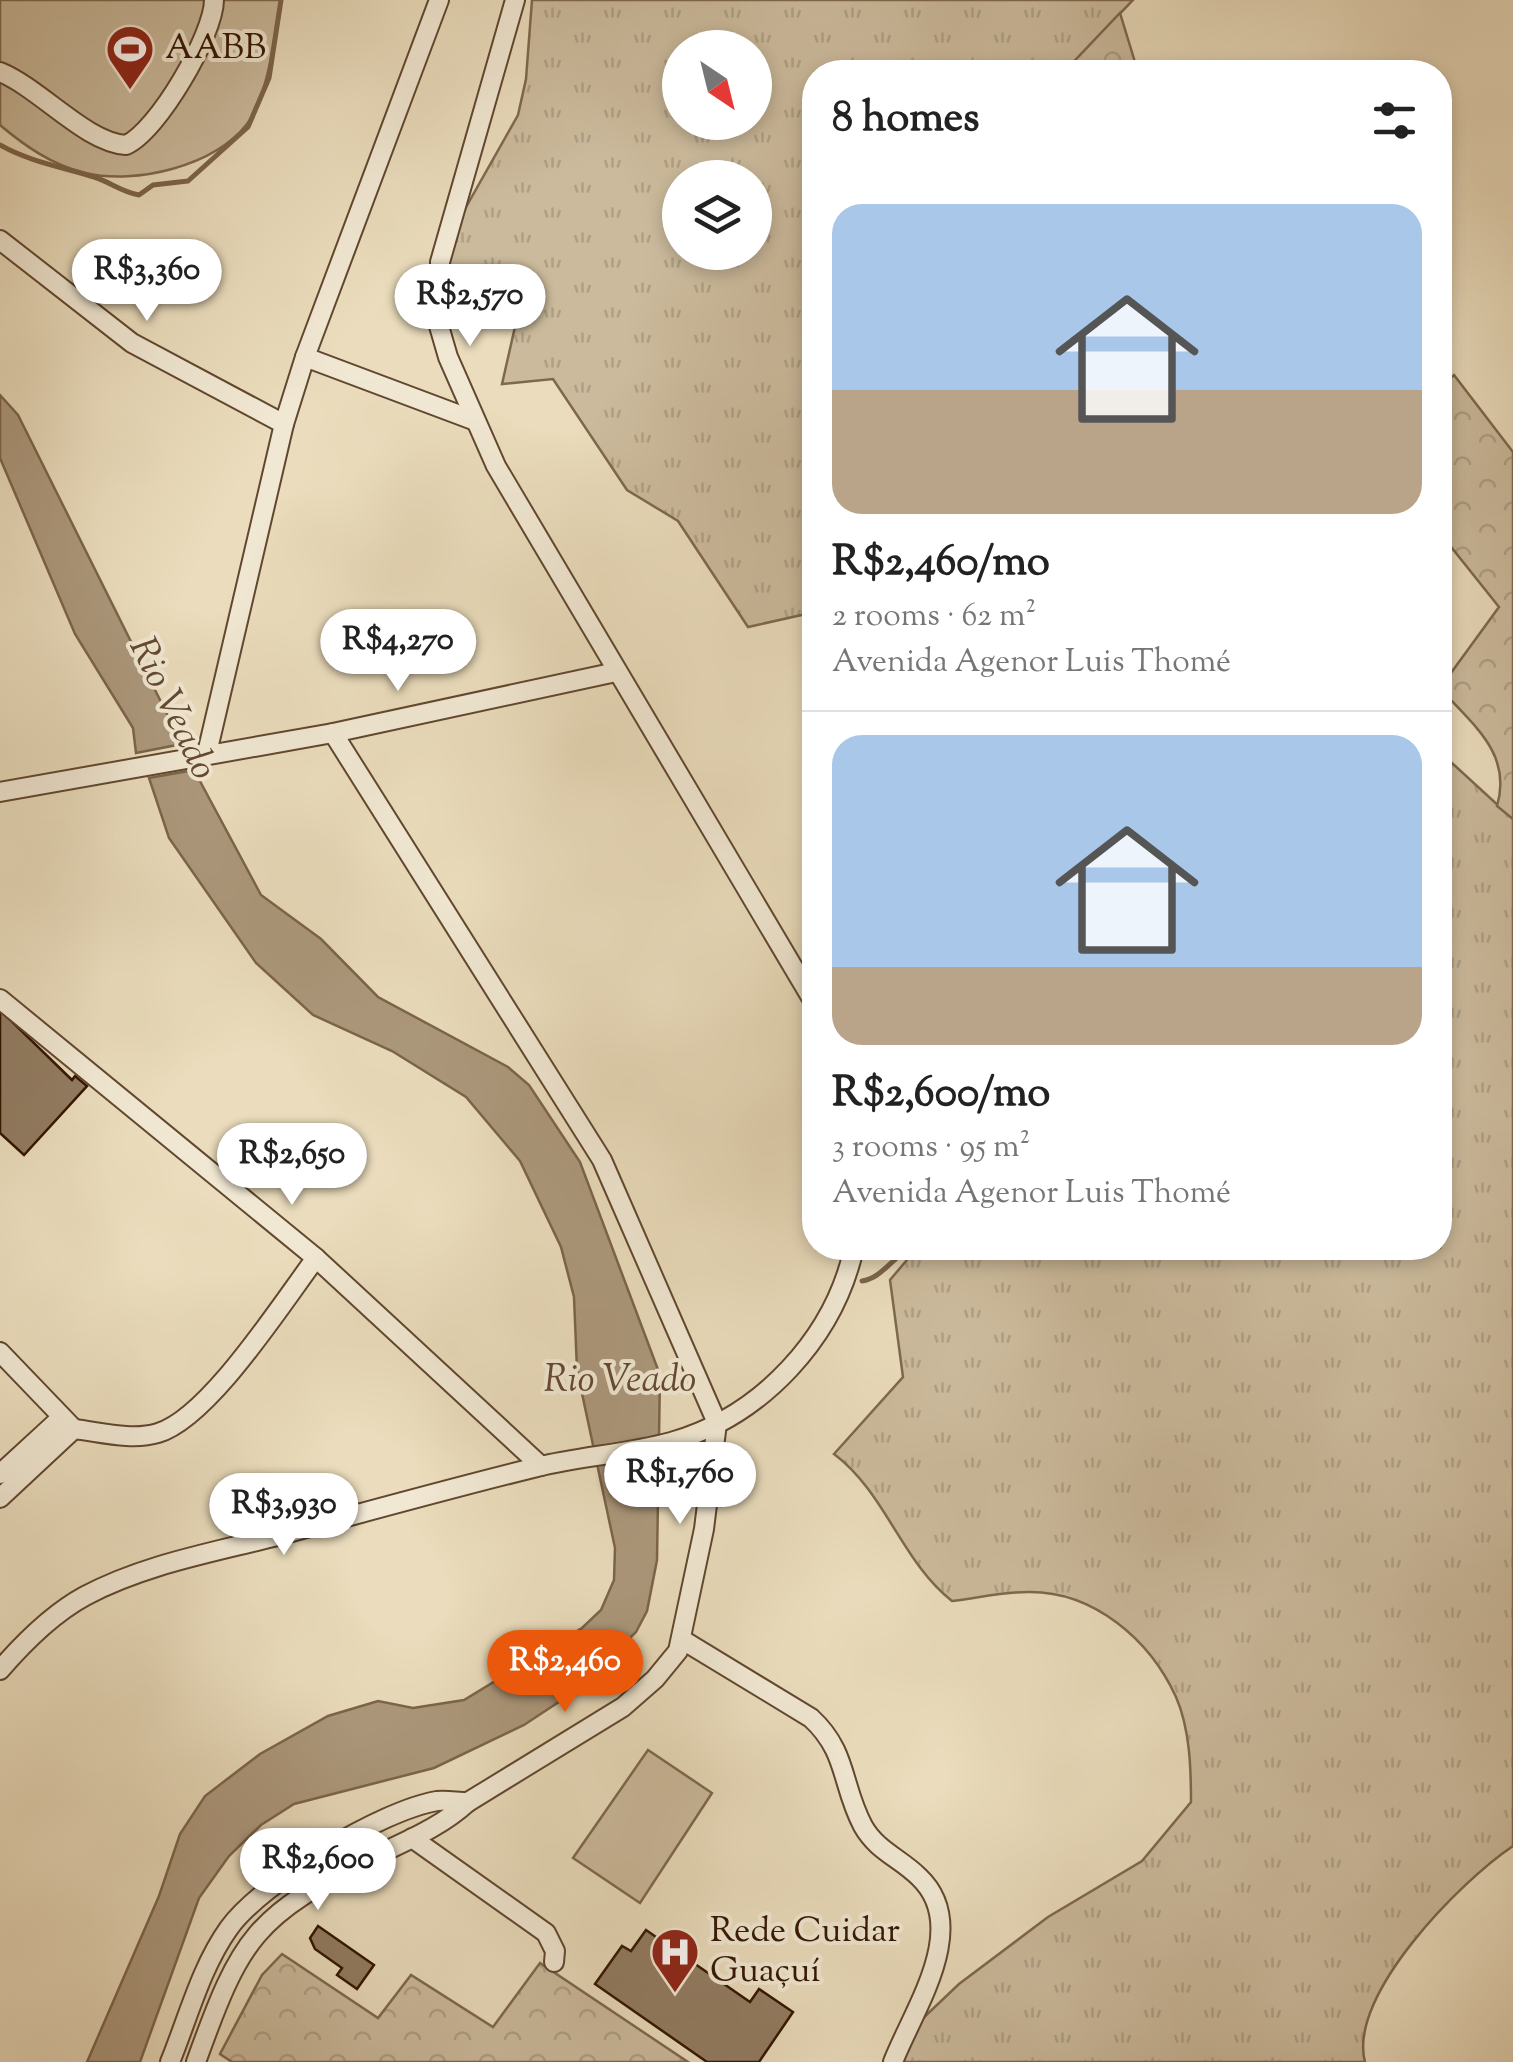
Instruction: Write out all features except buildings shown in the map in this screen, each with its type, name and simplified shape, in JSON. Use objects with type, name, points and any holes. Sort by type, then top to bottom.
[{"type":"street","points":[[0,72],[18,80],[100,137],[126,146],[152,129],[174,96],[210,20],[214,0]]},
{"type":"street","points":[[197,755],[305,357],[439,0]]},
{"type":"street","points":[[515,0],[440,262],[439,326],[473,420],[616,672],[802,982]]},
{"type":"street","points":[[0,240],[132,343],[284,424]]},
{"type":"street","points":[[305,357],[473,420]]},
{"type":"street","points":[[0,792],[333,733],[616,672]]},
{"type":"street","points":[[196,2062],[227,1976],[248,1942],[280,1909],[326,1880],[446,1822],[468,1802],[623,1708],[655,1679],[682,1639],[704,1529],[717,1424],[602,1160],[333,733]]},
{"type":"street","points":[[0,999],[316,1258],[541,1466]]},
{"type":"street","points":[[0,1352],[68,1423],[137,1436],[174,1426],[200,1408],[316,1258]]},
{"type":"street","points":[[0,1670],[50,1618],[116,1581],[541,1466],[672,1442],[717,1424],[778,1381],[805,1352],[842,1294],[851,1260]]},
{"type":"street","points":[[0,1474],[68,1423]]},
{"type":"street","points":[[0,1498],[68,1423]]},
{"type":"street","points":[[682,1639],[811,1718],[826,1732],[838,1748],[869,1836],[920,1878],[932,1894],[940,1926],[937,1955],[893,2062]]},
{"type":"street","points":[[170,2062],[214,1951],[256,1898],[289,1873],[382,1821],[438,1801],[468,1802]]},
{"type":"street","points":[[412,1838],[546,1933],[555,1951],[554,1962]]},
{"type":"green space","name":"AABB","points":[[0,0],[281,0],[260,98],[247,124],[233,139],[173,169],[105,176],[50,160],[0,125]]},
{"type":"green space","points":[[532,0],[1133,0],[1076,60],[802,60],[802,615],[748,627],[678,521],[627,490],[553,379],[502,384],[522,296],[438,283],[461,216],[518,115],[526,79]]},
{"type":"green space","points":[[1120,13],[1134,60],[1075,60]]},
{"type":"green space","points":[[1452,377],[1513,452],[1513,819],[1497,806],[1500,787],[1494,754],[1452,701],[1452,672],[1499,607],[1452,548]]},
{"type":"green space","points":[[1452,763],[1513,819],[1513,1846],[1439,1912],[1390,1973],[1373,2005],[1364,2035],[1365,2062],[898,2062],[920,2021],[959,1984],[1048,1917],[1142,1861],[1191,1802],[1191,1789],[1181,1709],[1165,1676],[1135,1638],[1097,1610],[1052,1594],[1019,1592],[952,1601],[920,1567],[867,1488],[834,1454],[903,1377],[890,1280],[907,1260],[1452,1260]]},
{"type":"green space","points":[[648,1750],[712,1793],[640,1903],[573,1858]]},
{"type":"green space","points":[[282,1954],[378,2018],[411,1975],[493,2027],[540,1963],[688,2062],[232,2062],[220,2054],[262,1975]]},
{"type":"water","points":[[0,395],[18,415],[182,744],[136,753],[133,728],[75,634],[0,458]]},
{"type":"water","name":"Rio Veado","points":[[194,770],[261,895],[321,939],[378,997],[508,1067],[529,1085],[580,1162],[660,1375],[657,1560],[647,1611],[636,1632],[580,1688],[524,1725],[434,1768],[294,1804],[261,1825],[229,1856],[199,1898],[140,2062],[87,2062],[159,1896],[180,1834],[205,1796],[260,1754],[328,1716],[378,1701],[413,1708],[464,1700],[582,1628],[601,1610],[614,1580],[615,1548],[577,1370],[574,1297],[561,1247],[520,1161],[466,1097],[392,1051],[313,1015],[256,963],[169,838],[149,778]]},
{"type":"waterway","points":[[0,145],[139,195],[153,185],[188,181],[248,127],[269,78],[281,0]]},
{"type":"waterway","points":[[862,1281],[876,1276],[895,1260]]},
{"type":"place","name":"AABB","points":[[130,92]]},
{"type":"place","name":"Rede Cuidar Guaçuí","points":[[675,1994]]}]
